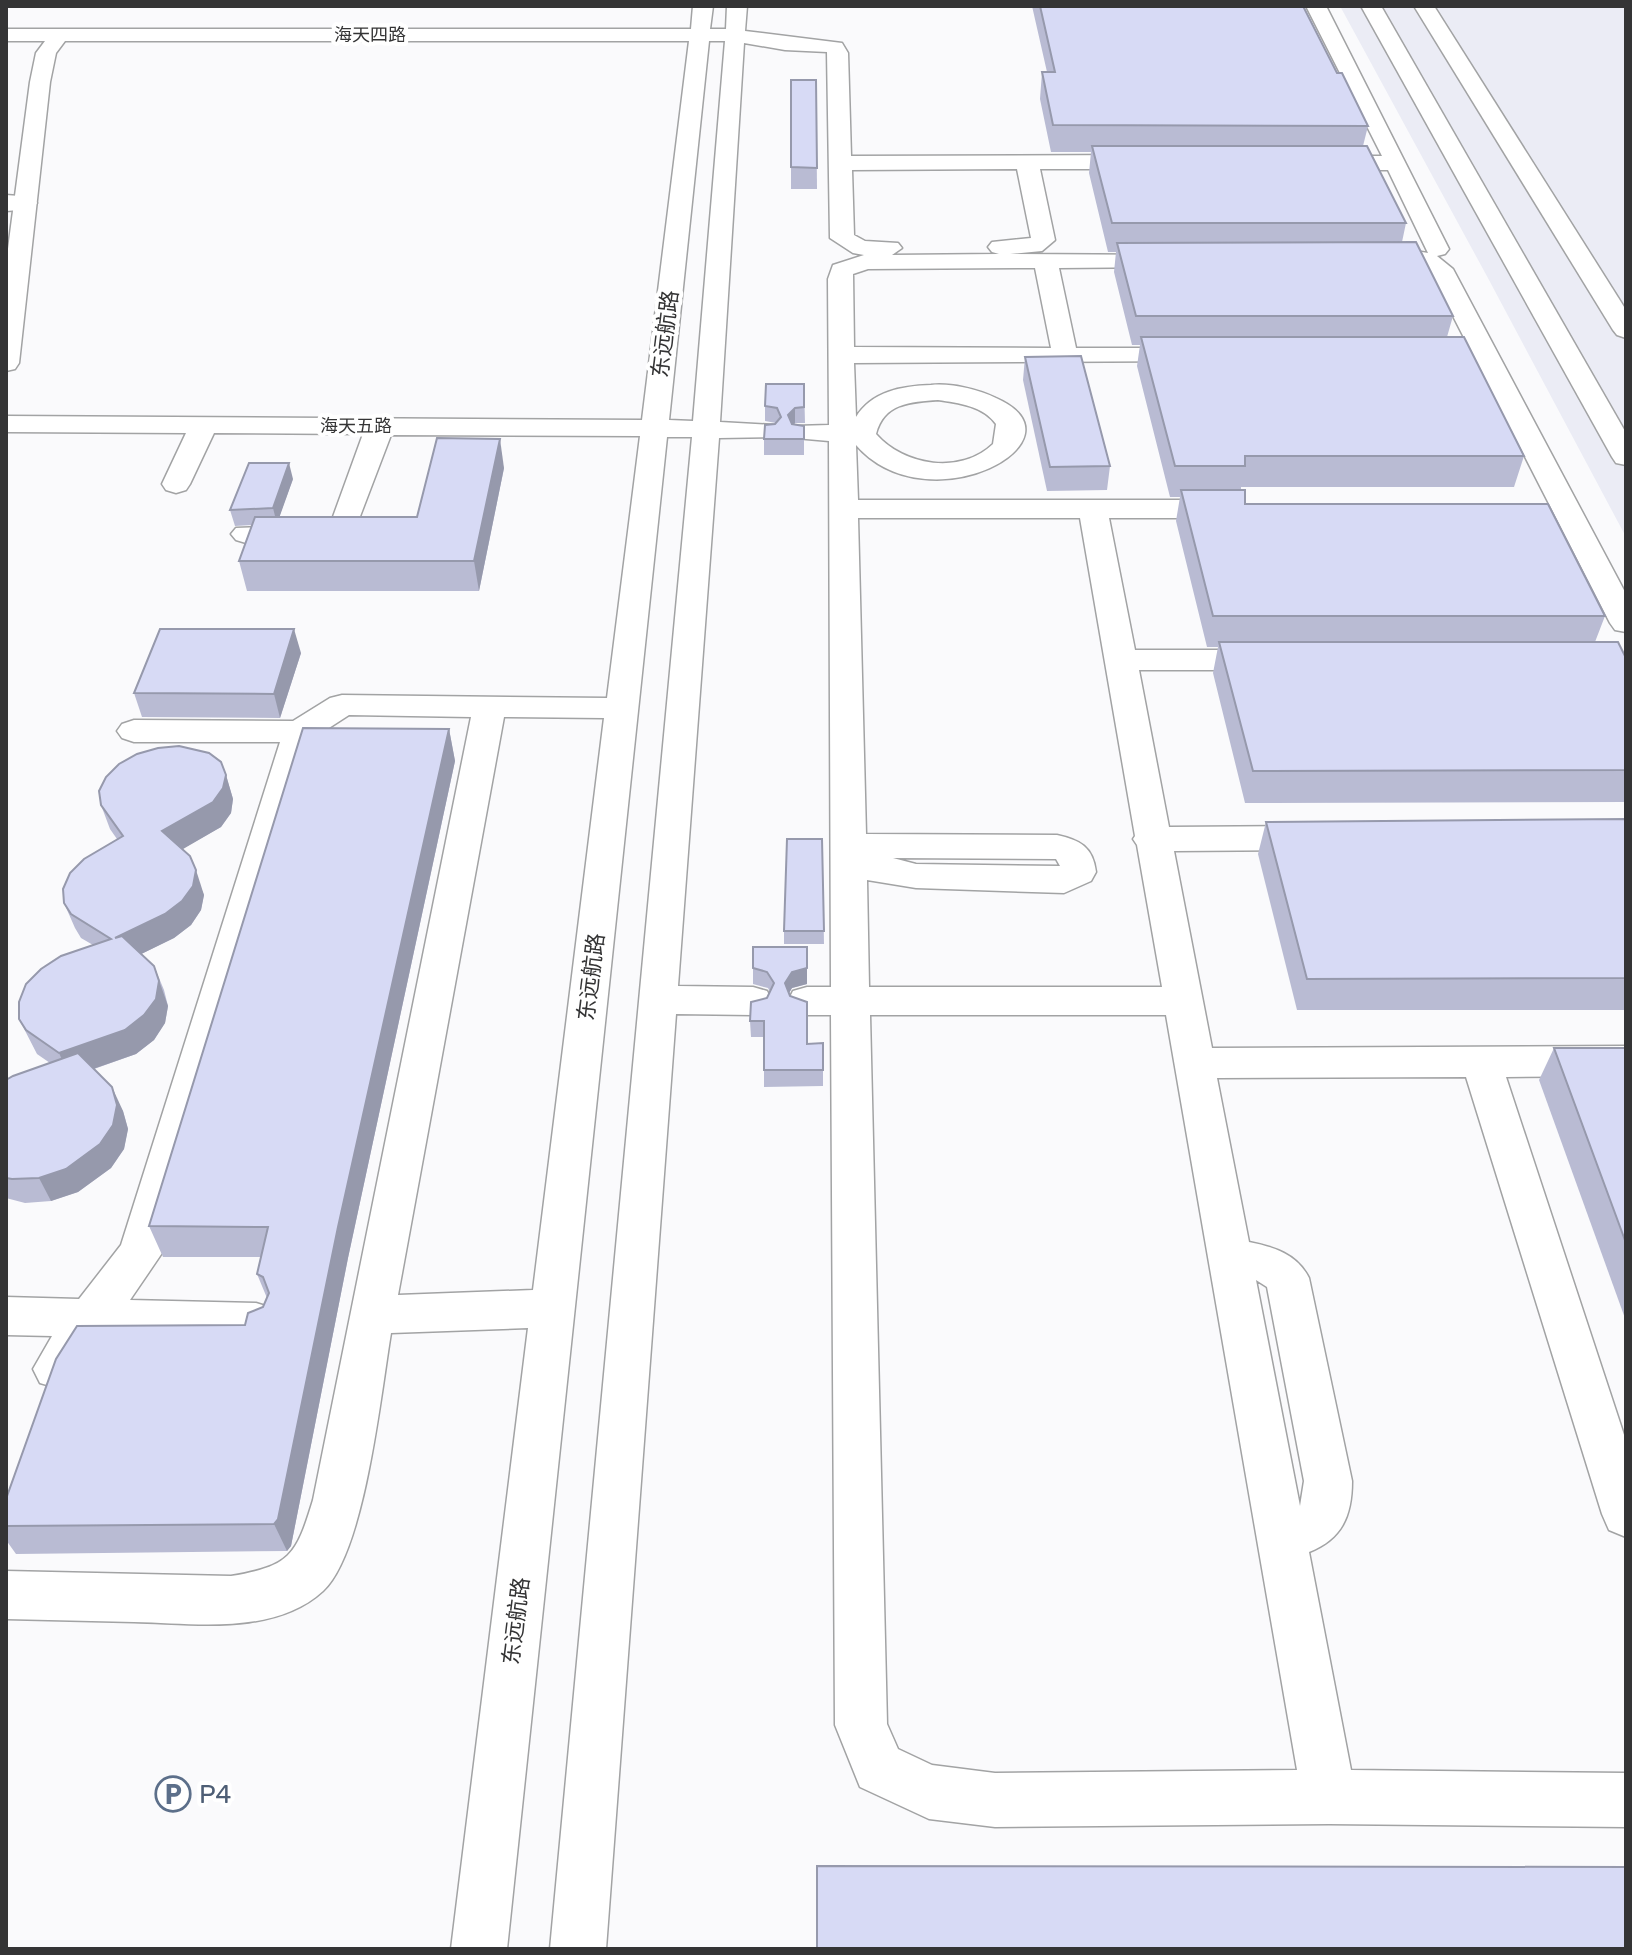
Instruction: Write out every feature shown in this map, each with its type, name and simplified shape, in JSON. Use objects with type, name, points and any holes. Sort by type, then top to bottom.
[{"type":"street","name":"东远航路","points":[[479,1949],[654,428],[713,25],[737,6]]},
{"type":"street","points":[[1316,6],[1437,249]]},
{"type":"street","points":[[1371,6],[1626,457]]},
{"type":"street","points":[[1424,6],[1626,330]]},
{"type":"street","name":"东远航路","points":[[578,1949],[706,429],[713,25]]},
{"type":"street","name":"海天四路","points":[[6,35],[713,25],[785,44],[828,46],[837,50],[840,163]]},
{"type":"street","points":[[11,196],[46,53],[59,35]]},
{"type":"street","points":[[6,363],[11,290],[11,196],[17,120],[14,113]]},
{"type":"street","points":[[1449,144],[1509,143]]},
{"type":"street","points":[[1027,162],[1044,236],[1039,244],[1027,247],[869,249],[853,246],[842,238],[840,163],[1027,162],[1165,162]]},
{"type":"street","points":[[1304,163],[1396,163]]},
{"type":"street","points":[[1344,259],[1432,261],[1441,269],[1473,356],[1552,509],[1626,623]]},
{"type":"street","points":[[1203,260],[850,265],[842,270],[836,433],[842,509],[853,1001],[861,1725],[879,1768],[929,1792],[995,1800],[1329,1797],[1626,1800]]},
{"type":"street","points":[[1046,261],[1065,356]]},
{"type":"street","points":[[841,355],[1222,356]]},
{"type":"street","points":[[938,392],[969,397],[990,405],[1005,417],[1011,430],[1008,444],[996,456],[974,466],[946,470],[917,468],[891,461],[836,433],[865,418],[881,403],[907,394],[938,392]]},
{"type":"street","name":"海天五路","points":[[6,424],[765,431]]},
{"type":"street","points":[[176,484],[204,425]]},
{"type":"street","points":[[246,534],[341,534],[380,426]]},
{"type":"street","points":[[1093,508],[1151,839],[1230,1258],[1264,1263],[1277,1268],[1287,1278],[1328,1481],[1327,1504],[1322,1519],[1299,1534],[1281,1534],[1329,1797]]},
{"type":"street","points":[[842,509],[1251,509]]},
{"type":"street","points":[[1121,660],[1294,660]]},
{"type":"street","points":[[134,731],[300,732],[342,705],[622,708]]},
{"type":"street","points":[[6,1595],[231,1600],[274,1593],[306,1574],[324,1546],[337,1500],[489,707]]},
{"type":"street","points":[[40,1407],[50,1379],[89,1319],[140,1253],[300,732]]},
{"type":"street","points":[[1151,839],[1341,838]]},
{"type":"street","points":[[1057,847],[1075,854],[1078,872],[1064,880],[916,876],[850,856],[1057,847]]},
{"type":"street","points":[[658,1000],[753,1001]]},
{"type":"street","points":[[807,1001],[1183,1001]]},
{"type":"street","points":[[1194,1063],[1626,1061]]},
{"type":"street","points":[[1481,1062],[1626,1514]]},
{"type":"street","points":[[373,1315],[553,1308]]},
{"type":"street","points":[[6,1316],[256,1322]]},
{"type":"shaded area","points":[[1340,6],[1626,6],[1626,537],[1489,280]]},
{"type":"building","points":[[1040,6],[1303,6],[1368,126],[1053,125],[1042,72],[1055,72]]},
{"type":"building","points":[[791,80],[816,80],[817,168],[791,167]]},
{"type":"building","points":[[1092,146],[1367,146],[1406,223],[1112,223]]},
{"type":"building","points":[[1416,242],[1453,316],[1136,316],[1117,243]]},
{"type":"building","points":[[1141,337],[1464,337],[1524,456],[1245,456],[1245,466],[1175,466]]},
{"type":"building","points":[[1081,356],[1110,466],[1050,467],[1025,357]]},
{"type":"building","points":[[766,384],[804,384],[804,407],[795,408],[788,415],[792,424],[804,426],[804,439],[764,439],[765,425],[775,424],[781,417],[777,408],[765,406]]},
{"type":"building","points":[[437,438],[500,439],[474,561],[239,561],[255,517],[417,517]]},
{"type":"building","points":[[249,463],[289,463],[273,508],[230,510]]},
{"type":"building","points":[[1181,490],[1245,490],[1245,504],[1548,504],[1605,616],[1213,616]]},
{"type":"building","points":[[160,629],[294,629],[274,694],[134,693]]},
{"type":"building","points":[[1219,642],[1618,642],[1626,658],[1626,770],[1253,771]]},
{"type":"building","points":[[303,728],[449,729],[338,1227],[278,1519],[274,1524],[6,1526],[6,1499],[56,1359],[77,1326],[245,1325],[248,1313],[263,1307],[269,1293],[263,1277],[257,1274],[268,1227],[149,1226]]},
{"type":"building","points":[[179,746],[209,753],[221,762],[226,775],[223,788],[213,802],[162,831],[190,856],[196,870],[193,886],[182,901],[165,914],[115,938],[122,936],[154,966],[159,981],[156,999],[144,1015],[125,1030],[59,1053],[26,1030],[19,1019],[19,1002],[26,984],[41,969],[61,956],[111,939],[71,914],[64,903],[63,889],[70,873],[84,859],[123,836],[101,805],[99,791],[106,777],[119,764],[137,754]]},
{"type":"building","points":[[1626,819],[1626,978],[1307,979],[1266,822]]},
{"type":"building","points":[[787,839],[822,839],[824,931],[784,931]]},
{"type":"building","points":[[753,947],[807,947],[807,968],[792,972],[785,983],[790,996],[807,1002],[807,1044],[823,1043],[823,1070],[764,1070],[764,1021],[750,1021],[751,1002],[767,998],[774,983],[767,972],[753,968]]},
{"type":"building","points":[[1554,1048],[1626,1048],[1626,1243]]},
{"type":"building","points":[[78,1053],[112,1087],[117,1105],[113,1125],[100,1144],[66,1169],[39,1178],[6,1178],[6,1080]]},
{"type":"building","points":[[817,1866],[1626,1867],[1626,1949],[817,1949]]},
{"type":"place","name":"P4","points":[[173,1794]]}]
